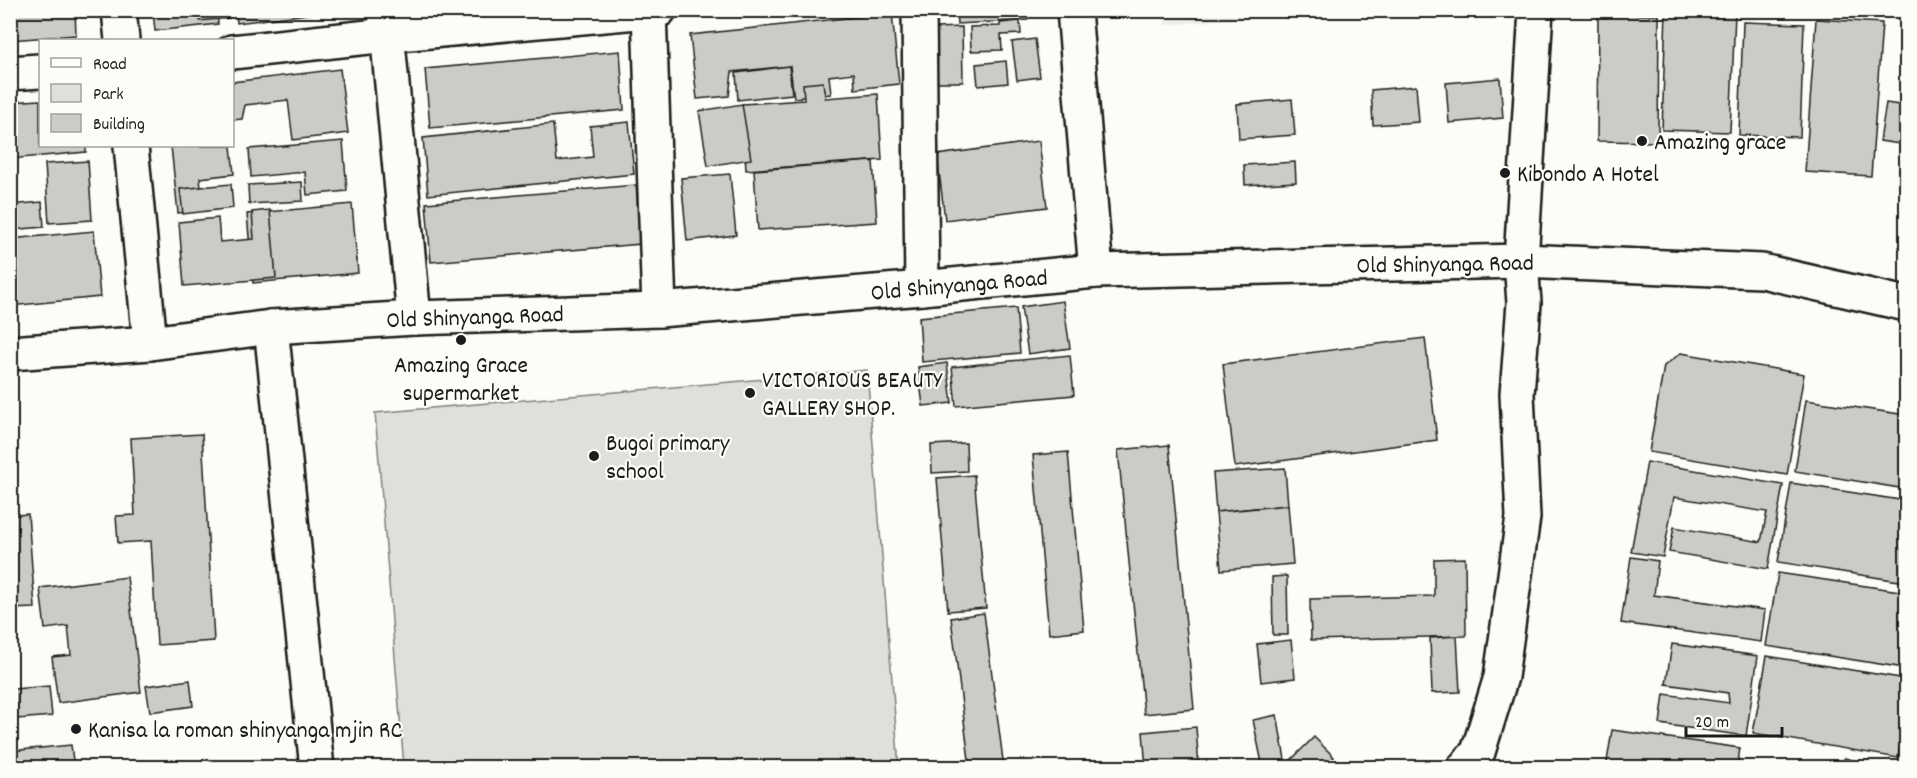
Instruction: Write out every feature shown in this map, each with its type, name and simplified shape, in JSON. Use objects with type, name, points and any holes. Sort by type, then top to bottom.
[{"type":"street","points":[[119,10],[122,39]]},
{"type":"street","points":[[919,10],[922,288]]},
{"type":"street","points":[[1074,10],[1096,271]]},
{"type":"street","points":[[1464,768],[1478,752],[1501,677],[1523,517],[1517,394],[1524,303],[1521,261],[1536,10]]},
{"type":"street","points":[[234,52],[386,23],[652,11],[659,310]]},
{"type":"street","points":[[386,23],[414,318]]},
{"type":"street","points":[[10,74],[39,71]]},
{"type":"street","points":[[131,147],[150,343]]},
{"type":"street","name":"Old Shinyanga Road","points":[[10,353],[150,343],[271,327],[414,318],[659,310],[1096,271],[1521,261],[1762,271],[1906,304]]},
{"type":"street","points":[[271,327],[317,768]]},
{"type":"shaded area","points":[[1164,10],[1326,11],[1165,25]]},
{"type":"green space","points":[[867,370],[899,767],[404,767],[375,413]]},
{"type":"building","points":[[75,10],[76,35],[10,40],[10,12]]},
{"type":"building","points":[[153,10],[217,10],[218,24],[155,31]]},
{"type":"building","points":[[198,10],[228,10],[229,18],[200,21]]},
{"type":"building","points":[[236,10],[330,10],[330,11],[237,23]]},
{"type":"building","points":[[956,10],[1028,10],[1028,20],[957,24]]},
{"type":"building","points":[[1666,11],[1735,13],[1730,132],[1662,130]]},
{"type":"building","points":[[892,13],[899,84],[855,89],[854,73],[829,76],[831,94],[794,98],[790,66],[732,72],[729,96],[697,99],[690,35]]},
{"type":"building","points":[[1598,14],[1659,15],[1658,142],[1597,141]]},
{"type":"building","points":[[1816,19],[1882,23],[1871,176],[1805,172]]},
{"type":"building","points":[[1020,21],[1021,34],[1001,35],[1002,50],[971,51],[970,27],[1000,26],[1000,23]]},
{"type":"building","points":[[1743,22],[1804,24],[1800,137],[1739,135]]},
{"type":"building","points":[[962,27],[963,82],[936,82],[935,28]]},
{"type":"building","points":[[1035,39],[1040,77],[1017,80],[1012,42]]},
{"type":"building","points":[[620,51],[624,110],[430,128],[425,69]]},
{"type":"building","points":[[1006,61],[1008,83],[978,86],[976,64]]},
{"type":"building","points":[[789,66],[792,94],[738,100],[736,73]]},
{"type":"building","points":[[340,69],[348,133],[293,140],[288,100],[245,105],[242,119],[234,120],[234,82]]},
{"type":"building","points":[[1500,78],[1503,118],[1449,123],[1446,83]]},
{"type":"building","points":[[823,82],[825,98],[878,94],[882,160],[746,170],[742,104],[804,100],[803,84]]},
{"type":"building","points":[[1416,86],[1419,122],[1373,125],[1371,90]]},
{"type":"building","points":[[1292,99],[1295,135],[1239,139],[1237,104]]},
{"type":"building","points":[[39,100],[39,147],[86,147],[86,152],[10,159],[10,102]]},
{"type":"building","points":[[1886,103],[1906,106],[1906,145],[1880,141]]},
{"type":"building","points":[[742,104],[751,159],[708,166],[699,111]]},
{"type":"building","points":[[629,122],[634,174],[428,195],[423,138],[553,124],[557,161],[593,157],[590,126]]},
{"type":"building","points":[[343,141],[347,191],[307,195],[305,172],[251,177],[249,149]]},
{"type":"building","points":[[1039,141],[1047,207],[945,220],[937,155]]},
{"type":"building","points":[[171,147],[231,147],[234,174],[200,178],[203,210],[178,213]]},
{"type":"building","points":[[88,161],[92,220],[49,223],[45,164]]},
{"type":"building","points":[[873,161],[877,222],[758,230],[754,170]]},
{"type":"building","points":[[1295,162],[1296,182],[1245,185],[1244,165]]},
{"type":"building","points":[[730,174],[736,235],[687,241],[681,178]]},
{"type":"building","points":[[302,182],[303,201],[249,204],[248,185]]},
{"type":"building","points":[[231,184],[233,208],[183,214],[180,189]]},
{"type":"building","points":[[636,185],[641,244],[431,262],[426,203]]},
{"type":"building","points":[[42,202],[44,227],[10,230],[10,205]]},
{"type":"building","points":[[352,204],[358,273],[253,283],[247,214]]},
{"type":"building","points":[[270,210],[276,278],[184,286],[179,222],[218,218],[220,242],[254,239],[252,212]]},
{"type":"building","points":[[94,231],[100,297],[10,306],[10,239]]},
{"type":"building","points":[[1063,301],[1070,348],[1028,354],[1021,307]]},
{"type":"building","points":[[1016,308],[1020,353],[922,362],[919,317]]},
{"type":"building","points":[[1425,338],[1437,440],[1235,467],[1223,364]]},
{"type":"building","points":[[1681,353],[1804,374],[1787,475],[1649,452],[1664,366]]},
{"type":"building","points":[[1070,355],[1074,395],[956,406],[952,367]]},
{"type":"building","points":[[947,363],[952,403],[923,406],[918,367]]},
{"type":"building","points":[[1806,400],[1906,415],[1906,489],[1795,471]]},
{"type":"building","points":[[202,434],[214,641],[157,645],[151,541],[118,543],[116,516],[135,515],[131,438]]},
{"type":"building","points":[[966,443],[967,471],[932,473],[931,445]]},
{"type":"building","points":[[1169,445],[1194,709],[1144,714],[1118,450]]},
{"type":"building","points":[[1068,452],[1084,630],[1049,634],[1033,455]]},
{"type":"building","points":[[1647,462],[1783,485],[1768,569],[1669,552],[1674,527],[1761,542],[1767,512],[1674,497],[1663,557],[1631,552]]},
{"type":"building","points":[[1285,468],[1288,505],[1216,512],[1213,473]]},
{"type":"building","points":[[13,473],[16,515],[28,514],[35,608],[10,609],[10,474]]},
{"type":"building","points":[[974,475],[986,608],[948,611],[937,478]]},
{"type":"building","points":[[1791,483],[1906,501],[1906,582],[1778,562]]},
{"type":"building","points":[[1288,505],[1293,564],[1221,570],[1216,512]]},
{"type":"building","points":[[1631,557],[1658,561],[1654,595],[1765,610],[1761,642],[1621,623]]},
{"type":"building","points":[[1465,558],[1466,636],[1311,640],[1310,599],[1434,596],[1434,559]]},
{"type":"building","points":[[1778,573],[1906,592],[1905,668],[1766,646]]},
{"type":"building","points":[[1287,576],[1288,635],[1273,635],[1272,577]]},
{"type":"building","points":[[127,577],[141,692],[58,703],[52,657],[71,655],[68,626],[45,629],[40,588]]},
{"type":"building","points":[[984,613],[1004,768],[970,768],[951,618]]},
{"type":"building","points":[[1457,636],[1460,692],[1432,693],[1430,638]]},
{"type":"building","points":[[1291,640],[1295,678],[1261,682],[1257,644]]},
{"type":"building","points":[[1672,644],[1758,656],[1746,736],[1660,724],[1664,694],[1729,703],[1728,693],[1666,684]]},
{"type":"building","points":[[1767,656],[1906,679],[1906,708],[1898,758],[1753,733]]},
{"type":"building","points":[[190,680],[193,706],[150,712],[146,686]]},
{"type":"building","points":[[49,686],[52,716],[17,719],[14,689]]},
{"type":"building","points":[[1277,715],[1286,765],[1314,737],[1334,757],[1324,768],[1263,768],[1253,720]]},
{"type":"building","points":[[1196,727],[1199,768],[1146,768],[1143,732]]},
{"type":"building","points":[[1612,730],[1740,748],[1737,768],[1606,768]]},
{"type":"building","points":[[71,745],[74,768],[10,768],[10,751]]},
{"type":"building","points":[[1845,758],[1880,768],[1835,768]]},
{"type":"place","name":"Amazing grace","points":[[1642,141]]},
{"type":"place","name":"Kibondo A Hotel","points":[[1505,173]]},
{"type":"place","name":"Amazing Grace supermarket","points":[[461,340]]},
{"type":"place","name":"VICTORIOUS BEAUTY GALLERY SHOP.","points":[[750,393]]},
{"type":"place","name":"Bugoi primary school","points":[[594,456]]},
{"type":"place","name":"Kanisa la roman shinyanga mjin RC","points":[[76,729]]}]
